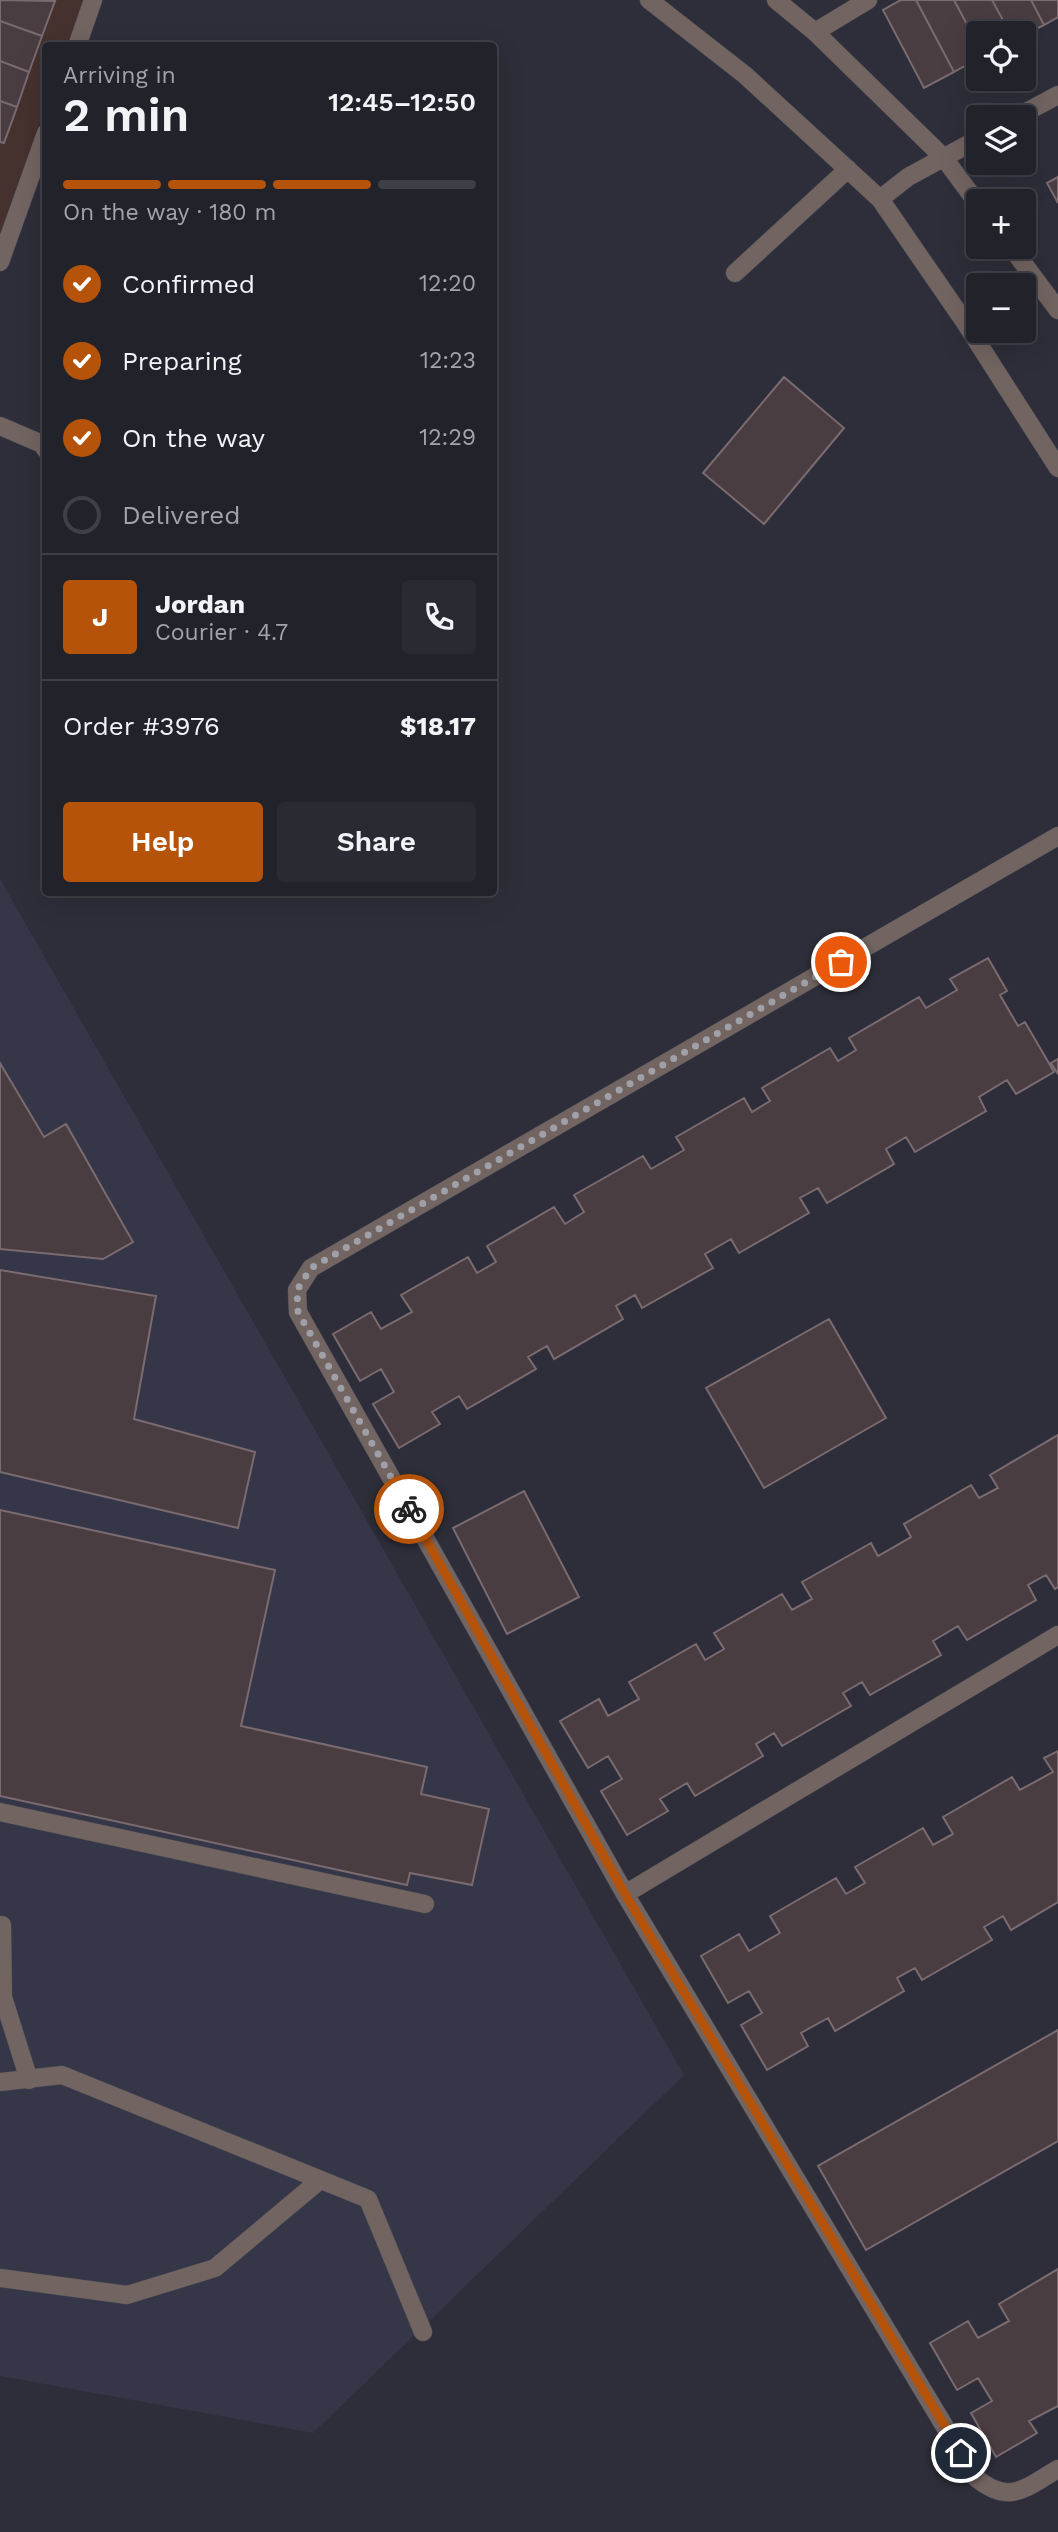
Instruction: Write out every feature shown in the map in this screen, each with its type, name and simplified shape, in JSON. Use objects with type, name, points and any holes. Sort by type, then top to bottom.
[{"type":"street","points":[[77,42],[93,0]]},
{"type":"street","points":[[649,0],[745,75],[880,198],[964,321],[1058,468]]},
{"type":"street","points":[[776,0],[815,32],[944,158],[967,189]]},
{"type":"street","points":[[815,32],[868,0]]},
{"type":"street","points":[[1036,107],[1058,95]]},
{"type":"street","points":[[0,262],[42,145]]},
{"type":"street","points":[[880,198],[908,177],[966,146]]},
{"type":"street","points":[[735,272],[848,169]]},
{"type":"street","points":[[1021,259],[1055,299]]},
{"type":"street","points":[[0,426],[42,444]]},
{"type":"street","points":[[1058,836],[311,1268],[297,1290],[298,1312],[625,1894],[975,2477],[991,2490],[1016,2493],[1058,2469]]},
{"type":"street","points":[[625,1894],[1058,1635]]},
{"type":"street","points":[[0,1812],[425,1904]]},
{"type":"street","points":[[2,1926],[3,1997],[30,2080]]},
{"type":"street","points":[[0,2082],[62,2076],[368,2199],[423,2332]]},
{"type":"street","points":[[0,2278],[127,2295],[215,2268],[320,2180]]},
{"type":"shaded area","points":[[0,0],[84,0],[68,42],[42,42],[42,115],[0,234]]},
{"type":"shaded area","points":[[0,879],[684,2075],[313,2433],[0,2376]]},
{"type":"building","points":[[0,0],[55,1],[42,36],[0,21]]},
{"type":"building","points":[[901,0],[916,0],[954,72],[924,88],[883,10]]},
{"type":"building","points":[[916,0],[954,0],[966,22],[966,66],[954,72]]},
{"type":"building","points":[[954,0],[992,0],[1003,21],[966,21]]},
{"type":"building","points":[[992,0],[1031,0],[1044,25],[1036,29],[1036,21],[1003,21]]},
{"type":"building","points":[[1031,0],[1058,0],[1058,17],[1044,25]]},
{"type":"building","points":[[0,21],[42,36],[29,72],[0,61]]},
{"type":"building","points":[[0,61],[29,72],[17,107],[0,101]]},
{"type":"building","points":[[0,101],[17,107],[4,143],[0,142]]},
{"type":"building","points":[[1058,177],[1058,203],[1047,183]]},
{"type":"building","points":[[784,377],[844,428],[764,524],[703,473]]},
{"type":"building","points":[[988,958],[1007,991],[1000,995],[1018,1026],[1025,1022],[1054,1072],[1016,1094],[1007,1080],[979,1097],[986,1111],[915,1152],[906,1137],[886,1149],[894,1164],[827,1203],[818,1188],[800,1198],[809,1213],[739,1253],[731,1239],[705,1254],[713,1268],[642,1308],[635,1295],[616,1306],[623,1319],[554,1359],[547,1346],[528,1357],[536,1369],[467,1409],[459,1396],[432,1412],[440,1424],[399,1448],[373,1404],[394,1392],[381,1369],[360,1381],[333,1334],[371,1312],[381,1329],[412,1312],[401,1295],[468,1257],[477,1273],[496,1262],[487,1246],[554,1207],[565,1224],[584,1212],[574,1195],[643,1156],[651,1169],[684,1150],[676,1137],[744,1098],[752,1112],[770,1101],[762,1088],[830,1048],[838,1061],[856,1050],[849,1038],[919,997],[926,1008],[957,990],[950,979]]},
{"type":"building","points":[[1058,1059],[1058,1074],[1051,1063]]},
{"type":"building","points":[[0,1063],[44,1137],[66,1124],[133,1242],[103,1259],[0,1249]]},
{"type":"building","points":[[0,1270],[156,1296],[134,1419],[255,1452],[238,1528],[0,1472]]},
{"type":"building","points":[[829,1319],[886,1418],[764,1488],[706,1388]]},
{"type":"building","points":[[1058,1435],[1058,1587],[1055,1589],[1046,1575],[1028,1585],[1036,1600],[967,1640],[958,1626],[933,1641],[941,1655],[870,1695],[862,1682],[843,1693],[851,1706],[782,1746],[774,1733],[756,1744],[763,1756],[695,1796],[687,1783],[660,1799],[668,1811],[627,1835],[601,1791],[622,1779],[608,1756],[588,1768],[560,1721],[599,1699],[608,1716],[639,1699],[629,1682],[696,1644],[705,1660],[724,1649],[714,1633],[782,1594],[792,1610],[812,1599],[802,1582],[871,1543],[878,1556],[911,1537],[904,1524],[971,1485],[979,1498],[998,1488],[990,1475]]},
{"type":"building","points":[[524,1491],[579,1597],[507,1634],[453,1528]]},
{"type":"building","points":[[0,1510],[275,1570],[241,1726],[427,1767],[421,1794],[489,1809],[472,1885],[410,1873],[407,1885],[0,1796]]},
{"type":"building","points":[[1058,1751],[1058,1902],[1011,1930],[1003,1916],[984,1927],[992,1940],[922,1980],[915,1968],[897,1978],[904,1991],[835,2031],[828,2018],[801,2033],[808,2046],[767,2070],[741,2025],[762,2013],[749,1991],[728,2003],[701,1956],[739,1934],[749,1951],[780,1933],[770,1916],[836,1878],[846,1894],[865,1883],[855,1867],[923,1828],[933,1845],[953,1834],[943,1817],[1012,1777],[1020,1790],[1053,1772],[1044,1758]]},
{"type":"building","points":[[1058,2030],[1058,2141],[866,2250],[818,2166]]},
{"type":"building","points":[[1058,2269],[1058,2406],[1029,2421],[1037,2433],[996,2457],[971,2413],[992,2401],[978,2378],[957,2390],[930,2343],[968,2321],[978,2338],[1009,2321],[999,2304]]},
{"type":"way so far","points":[[409,1509],[298,1312],[297,1290],[311,1268],[841,962]]},
{"type":"route","points":[[409,1509],[625,1894],[961,2453]]}]
